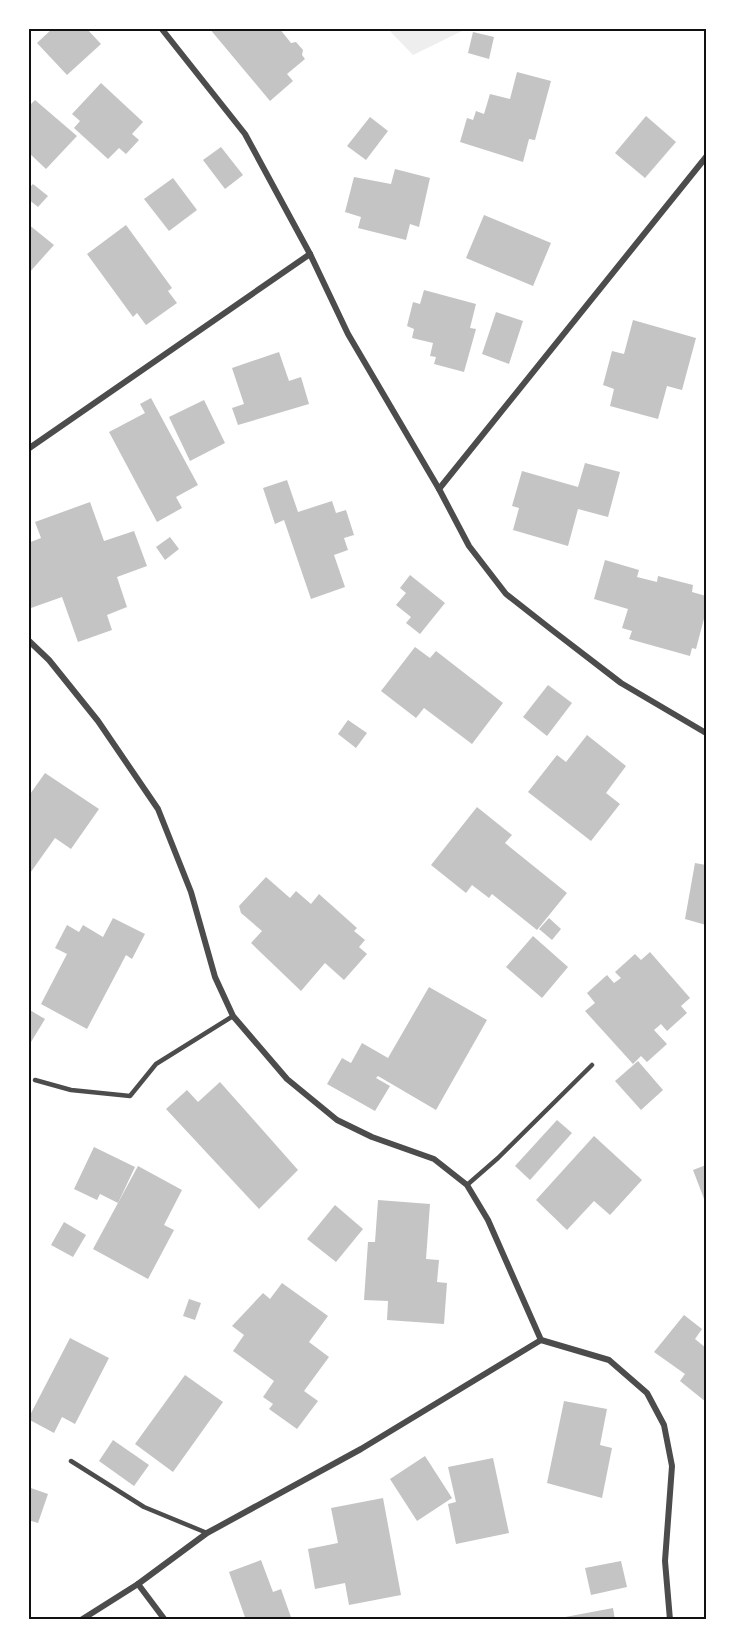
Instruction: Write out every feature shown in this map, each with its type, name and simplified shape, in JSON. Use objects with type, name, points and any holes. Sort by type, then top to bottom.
[{"type":"street","points":[[161,28],[245,134],[310,254],[348,334],[439,489],[469,546],[506,594],[621,683],[706,734]]},
{"type":"street","points":[[439,489],[706,157]]},
{"type":"street","points":[[28,449],[310,254]]},
{"type":"street","points":[[28,640],[49,660],[98,722],[158,809],[191,892],[215,977],[233,1016],[287,1079],[337,1120],[372,1137],[434,1159],[467,1185],[488,1220],[541,1340]]},
{"type":"street","points":[[81,1620],[138,1584],[207,1533],[361,1449],[541,1340],[609,1360],[646,1393],[664,1425],[672,1467],[666,1560],[670,1620]]},
{"type":"street","points":[[138,1584],[165,1620]]},
{"type":"lane","points":[[34,1080],[71,1090],[130,1096],[156,1064],[233,1016]]},
{"type":"lane","points":[[467,1185],[498,1158],[592,1065]]},
{"type":"lane","points":[[71,1461],[144,1507],[207,1533]]},
{"type":"shaded area","points":[[388,29],[466,29],[413,55]]},
{"type":"building","points":[[53,28],[86,28],[101,44],[67,75],[37,43]]},
{"type":"building","points":[[209,28],[279,28],[291,43],[296,42],[303,50],[302,55],[305,59],[287,74],[293,81],[270,101]]},
{"type":"building","points":[[473,32],[494,37],[489,59],[468,53]]},
{"type":"building","points":[[517,72],[551,81],[535,140],[529,139],[523,162],[460,142],[467,118],[473,120],[476,111],[484,114],[490,94],[510,99]]},
{"type":"building","points":[[101,83],[143,122],[132,134],[139,140],[126,154],[119,148],[108,159],[74,128],[80,121],[72,114]]},
{"type":"building","points":[[35,100],[77,136],[46,169],[28,152],[28,107]]},
{"type":"building","points":[[646,116],[676,142],[645,178],[615,153]]},
{"type":"building","points":[[370,117],[388,131],[366,160],[347,146]]},
{"type":"building","points":[[221,147],[243,175],[225,189],[203,160]]},
{"type":"building","points":[[395,169],[430,178],[419,227],[410,224],[406,240],[358,228],[361,217],[345,212],[354,177],[391,184]]},
{"type":"building","points":[[173,178],[197,210],[169,231],[144,199]]},
{"type":"building","points":[[33,184],[48,196],[38,207],[28,199],[28,189]]},
{"type":"building","points":[[484,215],[551,243],[533,286],[466,258]]},
{"type":"building","points":[[28,224],[54,245],[28,274]]},
{"type":"building","points":[[126,225],[172,288],[168,291],[177,303],[146,325],[137,313],[133,317],[87,254]]},
{"type":"building","points":[[424,290],[476,304],[470,328],[476,329],[464,372],[434,364],[436,357],[430,356],[433,343],[412,338],[414,329],[407,326],[413,302],[420,304]]},
{"type":"building","points":[[496,312],[523,321],[509,364],[482,354]]},
{"type":"building","points":[[633,320],[696,338],[682,390],[667,386],[658,419],[610,406],[614,389],[603,385],[612,351],[624,354]]},
{"type":"building","points":[[279,352],[289,381],[301,377],[309,404],[238,425],[232,408],[244,404],[232,368]]},
{"type":"building","points":[[151,398],[198,485],[176,497],[182,508],[157,522],[109,432],[145,413],[140,404]]},
{"type":"building","points":[[204,400],[225,443],[190,461],[169,417]]},
{"type":"building","points":[[585,463],[620,472],[608,517],[578,509],[568,546],[513,530],[519,508],[512,506],[522,471],[578,487]]},
{"type":"building","points":[[287,480],[298,512],[332,501],[336,513],[346,510],[354,535],[344,538],[348,550],[334,555],[345,587],[311,599],[284,520],[275,524],[263,488]]},
{"type":"building","points":[[90,502],[104,541],[134,531],[147,566],[117,577],[127,607],[107,615],[112,630],[78,642],[62,597],[31,608],[28,543],[41,538],[35,522]]},
{"type":"building","points":[[170,537],[179,549],[165,560],[156,547]]},
{"type":"building","points":[[605,560],[639,570],[637,577],[657,582],[658,576],[693,585],[692,592],[706,596],[706,611],[696,649],[692,648],[690,656],[629,639],[632,631],[622,628],[628,609],[594,599]]},
{"type":"building","points":[[410,575],[445,603],[420,634],[406,623],[411,617],[396,605],[406,593],[400,588]]},
{"type":"building","points":[[415,647],[430,658],[436,651],[503,703],[472,744],[424,708],[416,718],[381,691]]},
{"type":"building","points":[[548,685],[572,703],[547,736],[523,717]]},
{"type":"building","points":[[348,720],[367,733],[356,748],[338,734]]},
{"type":"building","points":[[587,735],[626,766],[606,793],[620,804],[591,841],[528,792],[557,755],[566,762]]},
{"type":"building","points":[[45,773],[99,809],[71,849],[55,838],[28,876],[28,797]]},
{"type":"building","points":[[477,807],[512,835],[505,843],[567,893],[537,930],[492,894],[489,898],[472,885],[466,893],[431,865]]},
{"type":"building","points":[[695,863],[706,865],[706,925],[685,919]]},
{"type":"building","points":[[266,877],[290,898],[296,891],[311,904],[319,894],[357,928],[354,931],[365,940],[359,947],[367,954],[344,980],[325,963],[301,991],[251,943],[262,931],[241,913],[239,906]]},
{"type":"building","points":[[113,918],[145,934],[132,959],[126,955],[87,1029],[41,1004],[67,954],[55,948],[67,925],[79,932],[83,925],[103,937]]},
{"type":"building","points":[[549,918],[561,929],[552,940],[539,929]]},
{"type":"building","points":[[533,936],[568,967],[542,998],[506,967]]},
{"type":"building","points":[[650,952],[690,998],[681,1006],[687,1013],[667,1031],[661,1024],[654,1030],[667,1044],[647,1062],[641,1056],[633,1064],[585,1011],[595,1003],[587,993],[607,975],[614,983],[621,978],[615,972],[635,954],[641,960]]},
{"type":"building","points":[[429,987],[487,1020],[436,1110],[378,1076],[376,1078],[390,1086],[375,1111],[327,1084],[342,1058],[351,1063],[362,1043],[388,1058]]},
{"type":"building","points":[[28,1009],[45,1019],[28,1047]]},
{"type":"building","points":[[638,1061],[663,1090],[641,1110],[615,1081]]},
{"type":"building","points":[[220,1082],[298,1170],[259,1209],[166,1109],[187,1090],[198,1102]]},
{"type":"building","points":[[557,1120],[572,1133],[530,1180],[515,1166]]},
{"type":"building","points":[[594,1136],[642,1180],[610,1215],[594,1201],[567,1230],[536,1200]]},
{"type":"building","points":[[94,1147],[135,1167],[118,1203],[100,1194],[97,1200],[74,1189]]},
{"type":"building","points":[[706,1165],[706,1204],[693,1170]]},
{"type":"building","points":[[138,1166],[182,1190],[164,1225],[174,1230],[148,1279],[93,1249]]},
{"type":"building","points":[[378,1200],[430,1204],[426,1259],[439,1260],[437,1282],[447,1283],[444,1324],[387,1320],[388,1301],[364,1300],[368,1242],[375,1242]]},
{"type":"building","points":[[335,1205],[363,1229],[336,1262],[307,1239]]},
{"type":"building","points":[[64,1222],[86,1235],[73,1257],[51,1245]]},
{"type":"building","points":[[282,1283],[328,1316],[309,1342],[329,1357],[304,1391],[318,1401],[297,1429],[269,1409],[273,1404],[263,1397],[274,1381],[233,1351],[244,1335],[232,1326],[263,1293],[270,1299]]},
{"type":"building","points":[[189,1299],[201,1303],[195,1320],[183,1316]]},
{"type":"building","points":[[684,1315],[702,1329],[695,1339],[706,1348],[706,1402],[680,1381],[685,1374],[654,1352]]},
{"type":"building","points":[[70,1338],[109,1358],[75,1424],[62,1417],[54,1433],[28,1419]]},
{"type":"building","points":[[185,1375],[223,1402],[173,1472],[135,1444]]},
{"type":"building","points":[[564,1401],[607,1409],[600,1445],[612,1448],[602,1498],[547,1483]]},
{"type":"building","points":[[113,1440],[149,1465],[134,1486],[99,1461]]},
{"type":"building","points":[[425,1456],[452,1498],[417,1521],[390,1479]]},
{"type":"building","points":[[493,1458],[509,1533],[456,1544],[448,1504],[456,1502],[448,1467]]},
{"type":"building","points":[[28,1487],[48,1494],[38,1523],[28,1520]]},
{"type":"building","points":[[383,1498],[401,1595],[349,1605],[345,1583],[315,1589],[308,1549],[338,1543],[331,1508]]},
{"type":"building","points":[[261,1560],[273,1592],[281,1589],[292,1620],[246,1620],[229,1572]]},
{"type":"building","points":[[621,1561],[627,1587],[591,1595],[585,1568]]},
{"type":"building","points":[[613,1608],[615,1620],[560,1620],[560,1618]]}]
